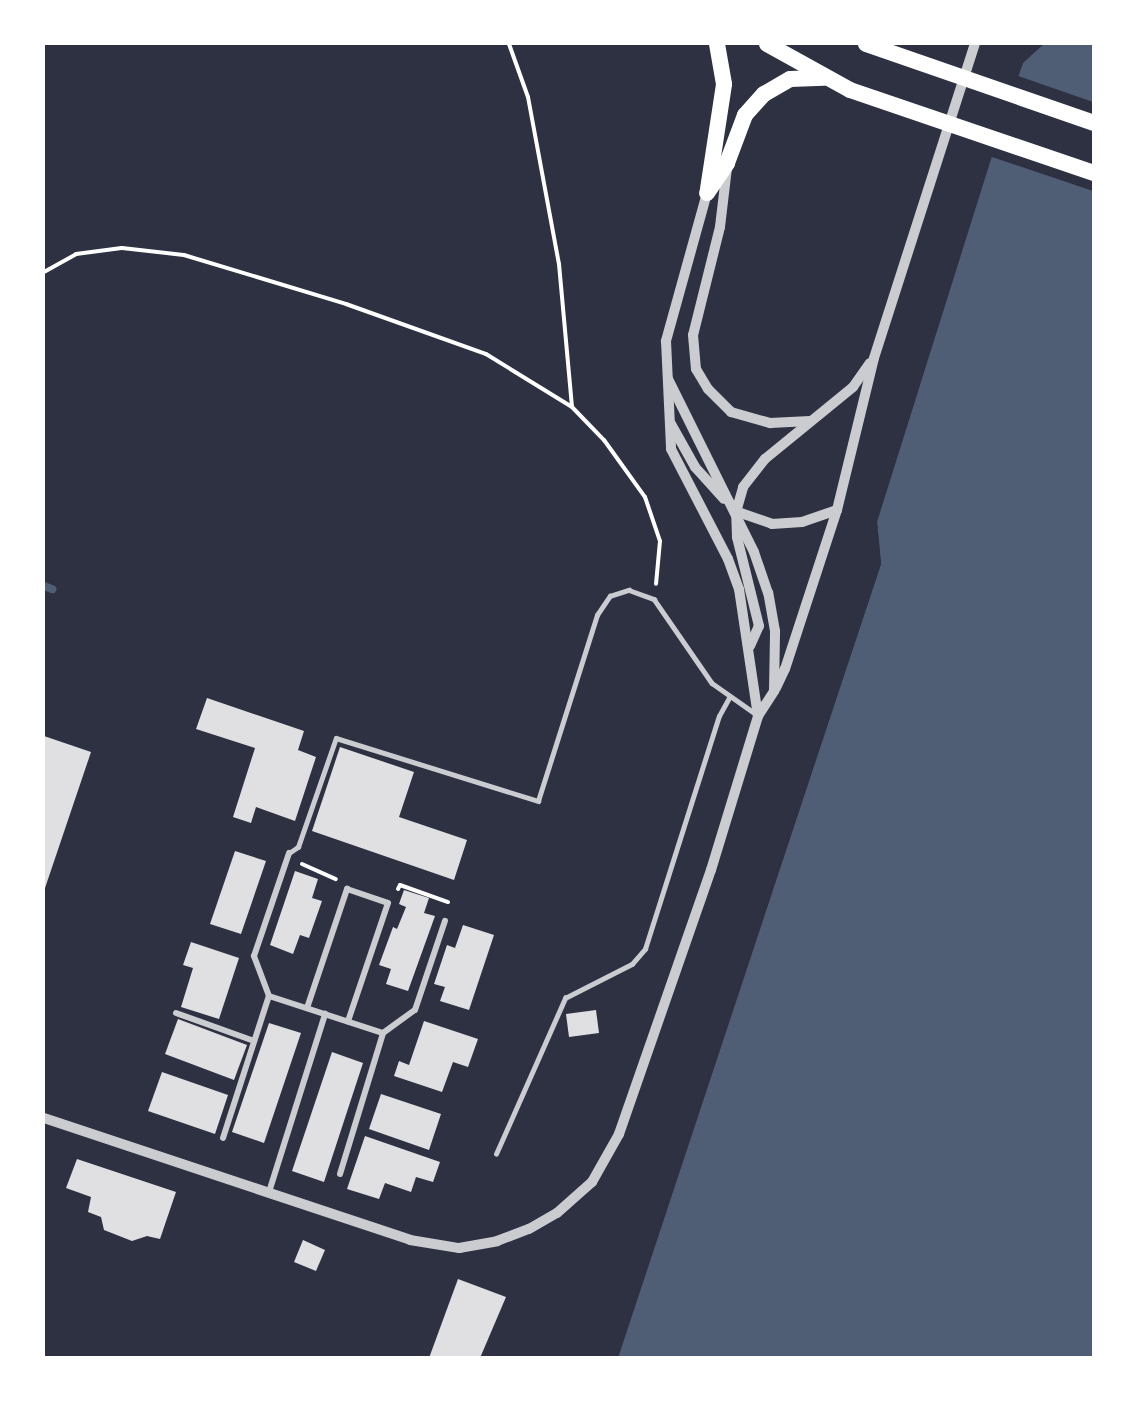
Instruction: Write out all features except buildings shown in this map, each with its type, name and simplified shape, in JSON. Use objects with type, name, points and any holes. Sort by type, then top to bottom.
[{"type":"highway","points":[[707,193],[724,84],[717,44]]},
{"type":"highway","points":[[767,44],[824,78],[850,90],[1094,173]]},
{"type":"highway","points":[[869,46],[1094,123]]},
{"type":"highway","points":[[707,193],[727,164],[745,115],[764,94],[790,79],[824,78]]},
{"type":"street","points":[[44,1118],[410,1240],[459,1248],[497,1241],[529,1229],[575,1199],[592,1182],[619,1134],[711,870],[758,716],[785,669],[837,510],[874,358],[975,44]]},
{"type":"street","points":[[727,164],[720,227],[693,335],[696,369],[708,389],[730,412],[770,423],[810,421]]},
{"type":"street","points":[[707,193],[666,341],[671,449],[728,559],[739,590],[758,716]]},
{"type":"street","points":[[749,648],[759,626],[736,537],[736,512],[743,487],[765,459],[853,387],[874,358]]},
{"type":"street","points":[[668,379],[736,512],[768,593],[775,631],[774,691]]},
{"type":"street","points":[[670,421],[695,467],[736,512],[772,524],[802,522],[837,510]]},
{"type":"street","points":[[223,1138],[269,996],[254,956],[288,856]]},
{"type":"street","points":[[307,1008],[347,889],[388,903],[348,1021]]},
{"type":"street","points":[[340,1174],[383,1033],[415,1010],[445,921]]},
{"type":"street","points":[[269,996],[383,1033]]},
{"type":"street","points":[[176,1013],[254,1041]]},
{"type":"street","points":[[269,1192],[325,1014]]},
{"type":"lane","points":[[288,856],[298,847],[336,738],[538,801],[597,615],[610,596],[629,590],[654,599],[712,683],[729,698],[758,716]]},
{"type":"lane","points":[[496,1154],[566,998],[632,964],[645,949],[719,716],[729,698]]},
{"type":"path","points":[[509,44],[528,97],[559,264],[572,407]]},
{"type":"path","points":[[44,272],[76,254],[122,248],[184,255],[346,304],[486,354],[572,407],[604,440],[645,497],[660,541],[654,599]]},
{"type":"path","points":[[288,856],[332,875],[347,889]]},
{"type":"path","points":[[388,903],[400,885],[451,903],[445,921]]},
{"type":"water","points":[[1044,44],[1093,44],[1093,1357],[618,1358],[881,564],[877,522],[1003,121],[1023,63]]},
{"type":"pier","points":[[1015,75],[1093,102],[1093,191],[989,156]]},
{"type":"pier","points":[[877,522],[881,564],[615,1358],[878,564]]},
{"type":"waterway","points":[[44,586],[52,589]]}]
